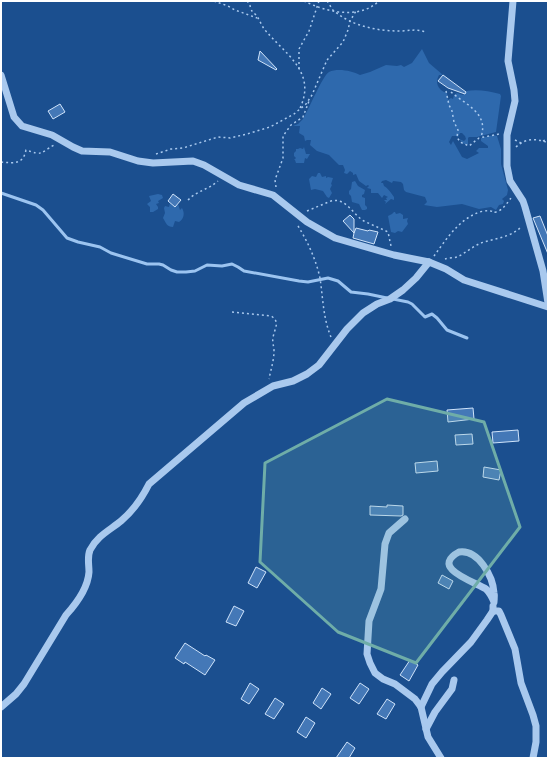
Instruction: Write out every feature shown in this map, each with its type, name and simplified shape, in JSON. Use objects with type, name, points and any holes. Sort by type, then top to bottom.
[{"type":"street","points":[[513,1],[508,61],[515,101],[507,135],[507,166],[510,181],[523,201],[543,271],[548,303]]},
{"type":"street","points":[[1,75],[14,117],[22,126],[52,135],[82,150],[110,152],[138,161],[193,161],[239,185],[273,196],[296,214],[334,238],[394,255],[429,262],[446,269],[464,280],[548,307]]},
{"type":"street","points":[[1,707],[16,694],[24,684],[66,615],[75,606],[86,583],[89,573],[89,552],[94,544],[104,533],[122,521],[140,502],[149,484],[244,403],[273,386],[293,381],[307,374],[319,365],[347,329],[363,313],[376,304],[390,299],[402,290],[416,278],[429,262]]},
{"type":"street","points":[[404,519],[389,533],[385,544],[381,589],[369,621],[367,654],[376,673],[383,679],[395,684],[415,699],[421,707],[428,737],[441,758]]},
{"type":"street","points":[[421,707],[432,684],[471,642],[493,610],[494,602],[495,594],[492,581],[485,568],[476,557],[463,552],[452,556],[448,564],[450,568],[457,574],[485,588],[491,595],[494,602]]},
{"type":"street","points":[[493,610],[499,611],[515,649],[521,683],[533,715],[537,734],[533,758]]},
{"type":"street","points":[[426,729],[435,712],[452,689],[454,680]]},
{"type":"path","points":[[214,1],[258,18]]},
{"type":"path","points":[[247,1],[264,29],[280,44],[297,64],[305,86],[305,95],[300,109]]},
{"type":"path","points":[[304,1],[334,12],[350,21],[374,29],[400,31],[416,30],[427,33]]},
{"type":"path","points":[[299,69],[299,49],[309,31],[319,1]]},
{"type":"path","points":[[327,1],[334,12]]},
{"type":"path","points":[[334,12],[356,11],[370,8],[379,1]]},
{"type":"path","points":[[156,155],[171,149],[182,148],[218,137],[230,138],[270,127],[294,114],[300,109],[316,89],[327,60],[343,42],[350,21],[356,11]]},
{"type":"path","points":[[446,91],[454,122],[458,130],[458,140],[464,145],[469,146],[481,138],[499,134],[507,135],[521,143]]},
{"type":"path","points":[[451,92],[480,116],[483,125],[481,138]]},
{"type":"path","points":[[282,202],[275,185],[275,180],[283,158],[282,136],[291,126],[303,117],[310,97]]},
{"type":"path","points":[[543,141],[548,139]]},
{"type":"path","points":[[506,154],[521,143],[530,140],[548,143]]},
{"type":"path","points":[[1,162],[10,163],[21,160],[26,150],[40,154],[46,152],[55,145],[68,144]]},
{"type":"path","points":[[188,200],[193,194],[204,188],[212,186],[222,176]]},
{"type":"path","points":[[429,262],[454,230],[464,220],[475,214],[497,212],[512,197]]},
{"type":"path","points":[[296,214],[300,214],[331,200],[342,201],[363,220],[388,232],[394,255]]},
{"type":"path","points":[[443,259],[456,257],[468,249],[485,242],[493,241],[515,233],[528,218]]},
{"type":"path","points":[[297,224],[312,251],[316,264],[327,327],[331,338],[330,351]]},
{"type":"path","points":[[232,312],[271,316],[275,318],[277,324],[273,339],[273,360],[264,392]]},
{"type":"highlighted area","points":[[387,399],[484,422],[520,527],[416,663],[338,632],[260,562],[265,463]]},
{"type":"shaded area","points":[[422,49],[429,63],[443,75],[439,75],[437,83],[441,90],[447,93],[448,100],[451,98],[453,99],[454,95],[457,93],[463,95],[466,91],[470,90],[487,91],[500,94],[501,96],[496,132],[477,137],[469,137],[468,144],[464,144],[459,139],[464,141],[466,139],[462,133],[460,133],[458,137],[452,136],[449,142],[451,145],[453,141],[462,157],[467,159],[479,153],[476,151],[479,148],[488,148],[488,146],[481,141],[481,138],[494,135],[497,136],[501,149],[501,164],[508,190],[507,195],[502,199],[504,201],[503,204],[499,205],[496,210],[491,207],[479,209],[462,204],[437,207],[424,205],[427,202],[425,197],[406,192],[401,182],[393,181],[392,183],[386,180],[382,181],[381,183],[383,183],[384,186],[391,192],[394,200],[391,199],[385,204],[386,202],[384,200],[387,200],[386,198],[388,197],[384,195],[382,198],[378,193],[371,193],[371,189],[367,188],[369,186],[366,186],[359,181],[356,174],[353,175],[350,171],[347,174],[344,173],[345,170],[343,165],[339,165],[329,155],[317,151],[310,145],[311,140],[305,141],[304,136],[299,133],[300,126],[293,126],[298,124],[303,119],[319,86],[329,72],[345,70],[360,75],[386,65],[401,65],[404,67],[412,63]]},
{"type":"shaded area","points":[[304,147],[306,154],[310,154],[307,159],[305,158],[304,163],[296,163],[294,160],[296,158],[294,153],[296,149],[303,149]]},
{"type":"shaded area","points":[[318,173],[320,173],[322,177],[326,176],[326,178],[333,178],[330,189],[332,193],[329,198],[323,191],[315,189],[311,190],[309,179],[312,176],[316,177]]},
{"type":"shaded area","points":[[355,181],[358,186],[365,190],[362,197],[365,198],[365,205],[367,209],[365,210],[362,210],[359,204],[352,202],[349,194],[352,182]]},
{"type":"shaded area","points":[[158,194],[162,195],[163,198],[156,204],[158,209],[150,212],[150,207],[147,204],[151,201],[149,196]]},
{"type":"shaded area","points":[[170,203],[175,207],[178,204],[180,210],[182,208],[184,212],[182,219],[179,222],[175,221],[173,227],[168,225],[163,218],[165,213],[164,208],[165,206],[169,207]]},
{"type":"shaded area","points":[[394,212],[396,214],[400,213],[403,215],[403,219],[408,218],[408,224],[402,232],[391,232],[388,216]]},
{"type":"building","points":[[260,51],[277,69],[276,70],[258,60]]},
{"type":"building","points":[[443,75],[466,92],[465,94],[448,88],[438,81]]},
{"type":"building","points":[[60,104],[65,112],[53,119],[48,111]]},
{"type":"building","points":[[173,194],[181,200],[175,207],[168,201]]},
{"type":"building","points":[[350,215],[354,219],[354,233],[343,221]]},
{"type":"building","points":[[540,216],[548,236],[548,254],[533,218]]},
{"type":"building","points":[[356,228],[378,232],[374,244],[353,238]]},
{"type":"building","points":[[473,408],[474,419],[448,422],[447,410]]},
{"type":"building","points":[[518,430],[519,441],[493,443],[492,432]]},
{"type":"building","points":[[472,434],[473,444],[456,445],[455,435]]},
{"type":"building","points":[[437,461],[438,471],[416,473],[415,463]]},
{"type":"building","points":[[484,467],[501,470],[499,480],[483,477]]},
{"type":"building","points":[[387,505],[403,506],[403,515],[370,515],[370,506],[387,507]]},
{"type":"building","points":[[256,567],[266,572],[257,588],[248,583]]},
{"type":"building","points":[[442,575],[453,581],[449,589],[438,583]]},
{"type":"building","points":[[234,606],[244,611],[236,626],[226,622]]},
{"type":"building","points":[[185,643],[205,656],[206,655],[215,660],[205,675],[185,662],[184,664],[175,658]]},
{"type":"building","points":[[410,660],[418,665],[409,681],[400,675]]},
{"type":"building","points":[[250,683],[259,689],[249,704],[241,699]]},
{"type":"building","points":[[360,683],[369,689],[359,704],[350,698]]},
{"type":"building","points":[[322,688],[331,694],[321,709],[313,703]]},
{"type":"building","points":[[275,698],[284,704],[274,719],[265,714]]},
{"type":"building","points":[[387,699],[395,704],[386,719],[377,714]]},
{"type":"building","points":[[306,717],[315,723],[306,738],[297,732]]},
{"type":"building","points":[[347,742],[355,748],[349,758],[336,758]]},
{"type":"waterway","points":[[1,193],[36,205],[43,210],[67,238],[100,247],[111,253],[147,264],[163,265],[177,272],[195,271],[207,265],[222,266],[232,264],[244,271],[299,281],[308,282],[328,278],[338,281],[351,292],[387,298]]},
{"type":"waterway","points":[[393,299],[412,304],[425,317],[432,314],[447,330],[467,338]]}]
